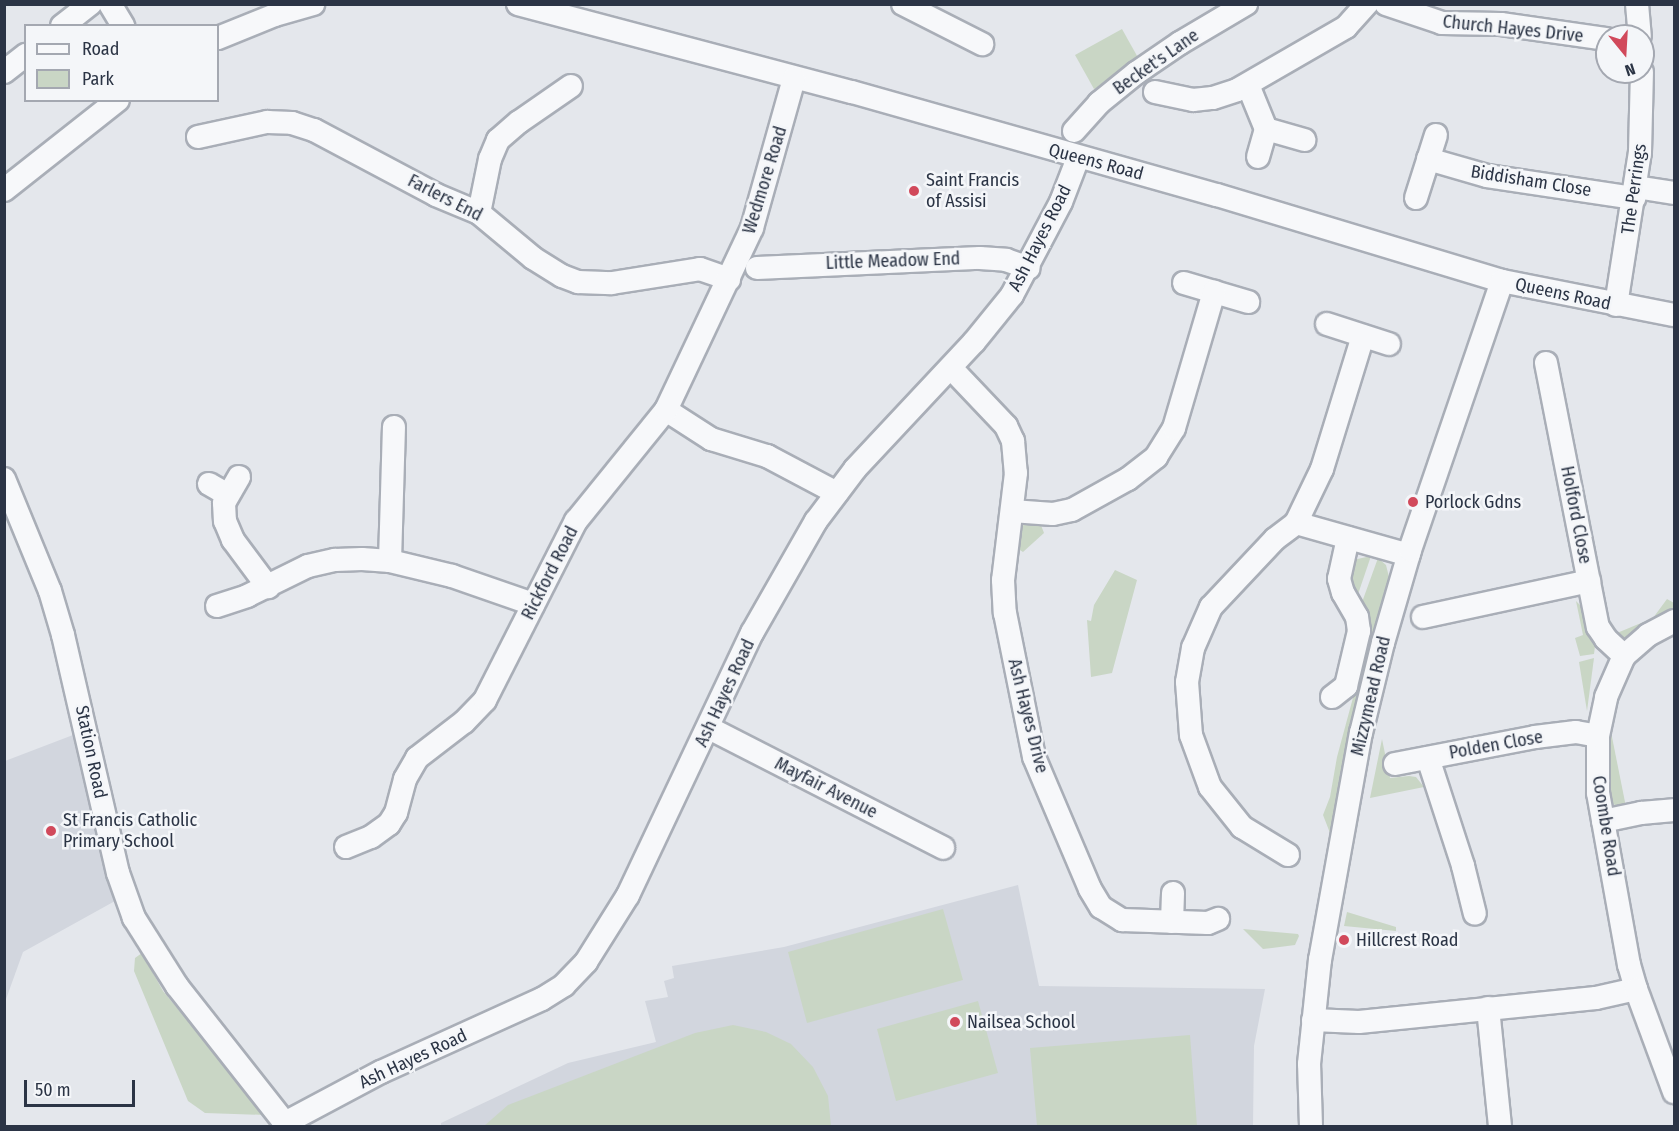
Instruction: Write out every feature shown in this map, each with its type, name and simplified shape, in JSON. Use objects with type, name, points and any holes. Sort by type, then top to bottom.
[{"type":"street","points":[[65,24],[90,4]]},
{"type":"street","points":[[110,4],[122,24]]},
{"type":"street","points":[[219,38],[266,18],[313,4]]},
{"type":"street","name":"Queens Road","points":[[518,4],[794,79],[852,92],[1078,158],[1217,195],[1502,281],[1674,315]]},
{"type":"street","points":[[903,4],[975,34]]},
{"type":"street","name":"Becket's Lane","points":[[1074,131],[1099,103],[1136,73],[1180,43],[1246,4]]},
{"type":"street","points":[[1163,90],[1207,99],[1248,86],[1346,27],[1367,4]]},
{"type":"street","name":"Church Hayes Drive","points":[[1386,4],[1442,24],[1519,15],[1595,36]]},
{"type":"street","points":[[1636,4],[1638,24]]},
{"type":"street","points":[[4,72],[24,57]]},
{"type":"street","name":"Wedmore Road","points":[[729,279],[752,228],[794,79]]},
{"type":"street","name":"The Perrings","points":[[1616,305],[1640,152],[1642,84]]},
{"type":"street","points":[[479,213],[489,164],[498,140],[559,86]]},
{"type":"street","points":[[1248,86],[1266,129],[1258,157]]},
{"type":"street","points":[[4,190],[115,102]]},
{"type":"street","name":"Farlers End","points":[[198,137],[220,122],[267,122],[305,126],[327,135],[436,195],[479,213],[533,258],[561,276],[578,282],[612,283],[700,269],[729,279]]},
{"type":"street","points":[[1266,129],[1304,140]]},
{"type":"street","points":[[1416,198],[1436,135]]},
{"type":"street","name":"Ash Hayes Road","points":[[286,1125],[381,1072],[534,1004],[571,979],[604,938],[628,895],[752,633],[816,522],[855,469],[951,368],[1012,295],[1029,268],[1061,202],[1078,158]]},
{"type":"street","name":"Biddisham Close","points":[[1428,159],[1487,176],[1674,194]]},
{"type":"street","name":"Little Meadow End","points":[[757,268],[980,258],[1006,260],[1029,268]]},
{"type":"street","name":"Rickford Road","points":[[353,850],[389,824],[398,807],[405,779],[417,758],[464,722],[485,700],[576,521],[666,410],[729,279]]},
{"type":"street","name":"Mizzymead Road","points":[[1311,1126],[1309,1064],[1313,1020],[1338,852],[1361,733],[1383,643],[1409,555],[1460,399],[1502,281]]},
{"type":"street","points":[[1184,284],[1248,302]]},
{"type":"street","points":[[1012,511],[1053,514],[1072,510],[1128,479],[1156,457],[1174,428],[1214,292]]},
{"type":"street","points":[[1327,324],[1389,344]]},
{"type":"street","points":[[1288,855],[1242,826],[1210,787],[1191,735],[1186,682],[1193,648],[1211,607],[1267,547],[1296,523],[1322,469],[1364,336]]},
{"type":"street","name":"Holford Close","points":[[1546,363],[1600,631],[1624,656]]},
{"type":"street","name":"Ash Hayes Drive","points":[[951,368],[1010,433],[1016,464],[1003,580],[1004,606],[1037,764],[1098,903],[1122,920],[1208,923],[1218,919]]},
{"type":"street","points":[[666,410],[711,439],[761,453],[837,493]]},
{"type":"street","points":[[390,561],[400,451],[394,428]]},
{"type":"street","name":"Station Road","points":[[4,479],[42,570],[63,635],[118,873],[134,918],[177,986],[286,1125]]},
{"type":"street","points":[[225,485],[224,503],[228,530],[268,587]]},
{"type":"street","points":[[1296,523],[1409,555]]},
{"type":"street","points":[[1332,697],[1346,686],[1359,631],[1357,617],[1343,593],[1339,579],[1348,538]]},
{"type":"street","points":[[217,606],[268,587],[317,563],[346,560],[390,561],[452,576],[533,604]]},
{"type":"street","points":[[1429,611],[1589,581]]},
{"type":"street","name":"Coombe Road","points":[[1636,989],[1629,965],[1603,821],[1596,764],[1598,736],[1606,697],[1624,656],[1648,635],[1674,621]]},
{"type":"street","name":"Mayfair Avenue","points":[[709,728],[943,848]]},
{"type":"street","name":"Polden Close","points":[[1395,764],[1566,733],[1576,732],[1598,736]]},
{"type":"street","points":[[1428,758],[1468,901]]},
{"type":"street","points":[[1603,821],[1641,813],[1674,810]]},
{"type":"street","points":[[1172,922],[1173,893]]},
{"type":"street","points":[[1313,1020],[1359,1022],[1596,998],[1636,989],[1674,1092]]},
{"type":"street","points":[[1488,1008],[1500,1126]]},
{"type":"shaded area","name":"St Francis Catholic Primary School","points":[[73,735],[115,901],[23,952],[5,1002],[5,761]]},
{"type":"shaded area","name":"Nailsea School","points":[[1018,885],[1039,986],[1265,989],[1254,1046],[1253,1126],[441,1126],[441,1123],[568,1063],[656,1042],[645,1001],[668,997],[664,981],[674,978],[672,966],[784,947]]},
{"type":"green space","points":[[1122,29],[1141,63],[1094,89],[1075,55]]},
{"type":"green space","points":[[1039,520],[1044,533],[1023,552],[1013,546],[1021,526]]},
{"type":"green space","points":[[1371,556],[1355,603],[1349,594],[1353,560]]},
{"type":"green space","points":[[1378,558],[1386,565],[1390,581],[1351,734],[1330,833],[1323,815],[1330,797],[1337,757],[1368,642],[1369,627],[1361,605]]},
{"type":"green space","points":[[1115,570],[1137,580],[1112,673],[1091,677],[1087,620],[1091,621],[1094,605]]},
{"type":"green space","points":[[1667,599],[1674,603],[1674,615],[1627,642],[1617,633],[1653,618]]},
{"type":"green space","points":[[1576,601],[1581,606],[1595,646],[1594,654],[1580,656],[1575,638],[1583,635]]},
{"type":"green space","points":[[1594,658],[1587,711],[1579,662]]},
{"type":"green space","points":[[1611,732],[1626,807],[1616,806],[1610,801],[1607,783]]},
{"type":"green space","points":[[1382,739],[1390,778],[1416,777],[1424,787],[1370,798]]},
{"type":"green space","points":[[943,909],[963,980],[807,1023],[788,952]]},
{"type":"green space","points":[[1347,912],[1396,927],[1396,931],[1344,926]]},
{"type":"green space","points":[[1243,929],[1298,934],[1299,936],[1295,945],[1263,949]]},
{"type":"green space","points":[[142,953],[163,991],[266,1115],[205,1113],[188,1101],[134,971],[135,958]]},
{"type":"green space","points":[[978,1001],[998,1073],[896,1101],[877,1029]]},
{"type":"green space","points":[[733,1025],[766,1032],[791,1044],[813,1067],[828,1096],[831,1126],[484,1126],[508,1105],[695,1033]]},
{"type":"green space","points":[[1190,1035],[1197,1126],[1037,1126],[1030,1048]]},
{"type":"place","name":"Saint Francis of Assisi","points":[[914,191]]},
{"type":"place","name":"Porlock Gdns","points":[[1413,502]]},
{"type":"place","name":"St Francis Catholic Primary School","points":[[51,831]]},
{"type":"place","name":"Hillcrest Road","points":[[1344,940]]},
{"type":"place","name":"Nailsea School","points":[[955,1022]]}]
